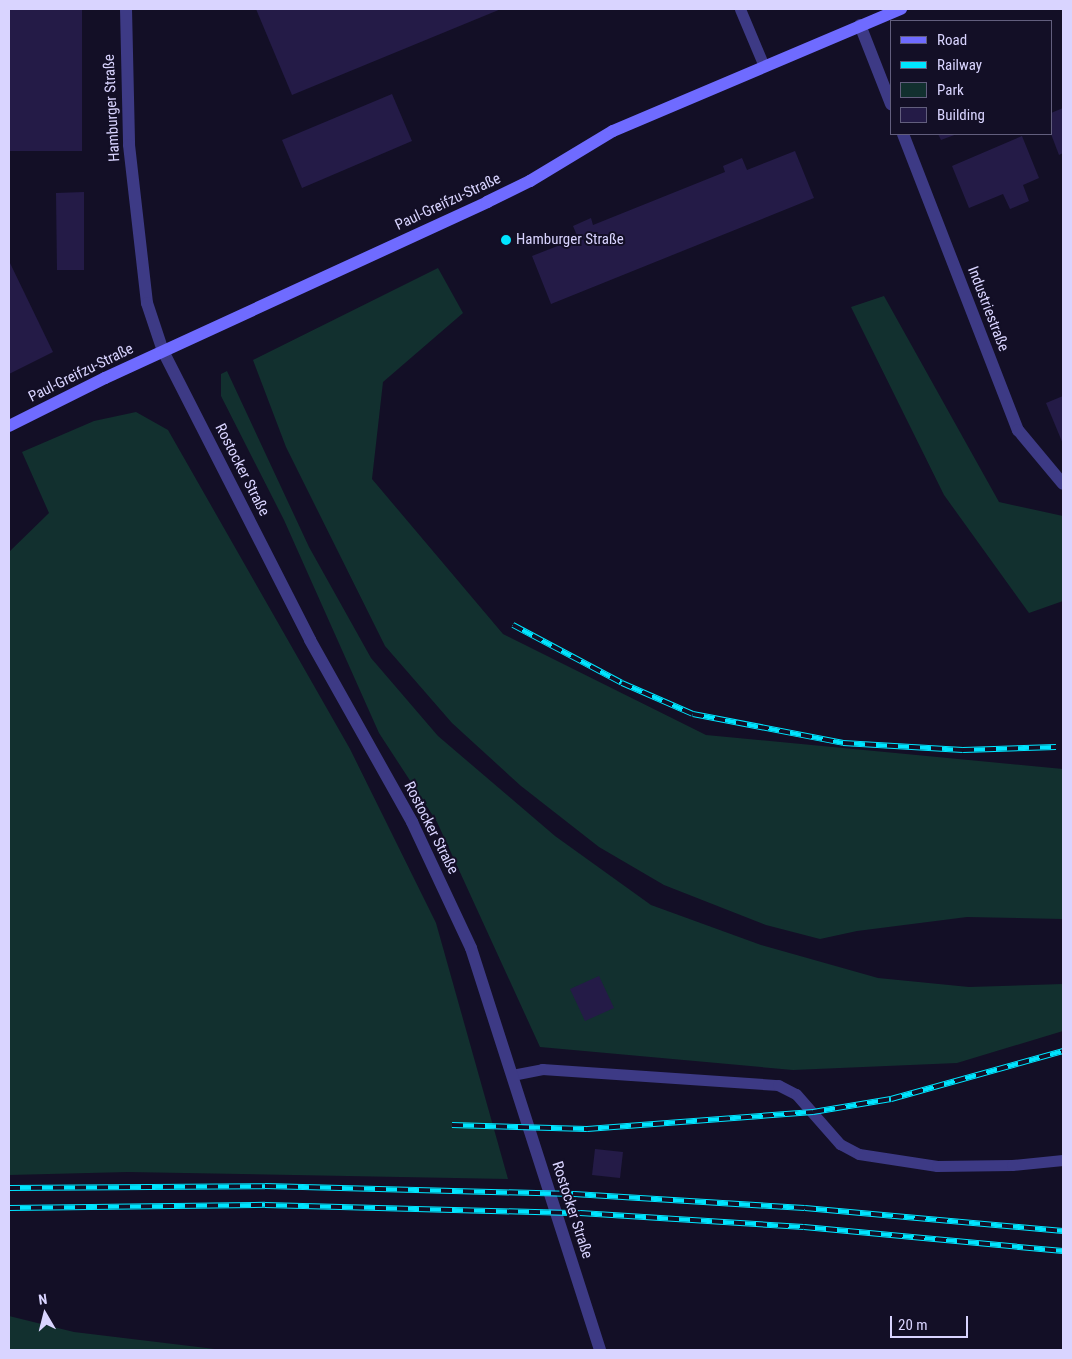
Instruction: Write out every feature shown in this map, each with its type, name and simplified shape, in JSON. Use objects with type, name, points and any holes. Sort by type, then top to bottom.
[{"type":"main road","name":"Paul-Greifzu-Straße","points":[[9,426],[163,351],[530,181],[613,131],[901,9]]},
{"type":"street","name":"Hamburger Straße","points":[[126,9],[129,145],[147,303],[163,351]]},
{"type":"street","points":[[860,25],[890,101]]},
{"type":"street","name":"Industriestraße","points":[[902,135],[1018,430],[1063,484]]},
{"type":"street","name":"Rostocker Straße","points":[[163,351],[310,640],[412,822],[471,948],[600,1350]]},
{"type":"lane","points":[[740,9],[764,66]]},
{"type":"lane","points":[[512,1075],[542,1069],[778,1085],[796,1094],[840,1144],[859,1154],[937,1166],[1012,1165],[1063,1160]]},
{"type":"green space","points":[[438,268],[463,313],[383,382],[372,479],[503,634],[706,735],[1063,769],[1063,919],[967,917],[857,931],[820,939],[766,925],[664,885],[599,847],[521,786],[452,723],[385,646],[286,447],[253,360]]},
{"type":"green space","points":[[884,296],[999,502],[1063,516],[1063,601],[1029,613],[944,495],[851,307]]},
{"type":"green space","points":[[227,371],[309,547],[371,658],[438,736],[555,836],[651,905],[761,945],[878,978],[969,987],[1063,984],[1063,1031],[957,1063],[793,1070],[540,1047],[437,822],[379,733],[284,520],[221,396],[221,374]]},
{"type":"green space","points":[[136,412],[168,430],[350,749],[436,923],[508,1179],[128,1172],[9,1175],[9,552],[49,513],[22,452],[94,421]]},
{"type":"green space","points":[[9,1316],[74,1332],[223,1350],[9,1350]]},
{"type":"building","points":[[9,9],[82,9],[82,151],[9,151]]},
{"type":"building","points":[[256,9],[501,9],[292,95]]},
{"type":"building","points":[[392,94],[412,141],[302,188],[282,140]]},
{"type":"building","points":[[1063,108],[1063,153],[1059,155],[1051,135],[1052,113]]},
{"type":"building","points":[[938,135],[954,135],[941,140]]},
{"type":"building","points":[[1022,136],[1039,178],[1023,185],[1029,201],[1010,209],[1003,194],[969,208],[952,166]]},
{"type":"building","points":[[795,151],[814,198],[551,304],[532,256],[578,238],[573,226],[591,218],[593,225],[725,172],[723,166],[742,158],[747,170]]},
{"type":"building","points":[[84,192],[84,270],[57,270],[56,193]]},
{"type":"building","points":[[9,261],[53,352],[9,374]]},
{"type":"building","points":[[1063,396],[1063,444],[1046,403]]},
{"type":"building","points":[[599,976],[614,1008],[585,1021],[570,989]]},
{"type":"building","points":[[595,1149],[623,1152],[620,1178],[592,1175]]},
{"type":"railway","points":[[513,625],[622,683],[693,714],[843,743],[963,750],[1056,747]]},
{"type":"railway","points":[[452,1125],[587,1129],[813,1112],[891,1099],[1063,1051]]},
{"type":"railway","points":[[9,1188],[265,1186],[574,1194],[805,1208],[1063,1231]]},
{"type":"railway","points":[[9,1208],[265,1205],[580,1213],[804,1227],[1063,1251]]},
{"type":"place","name":"Hamburger Straße","points":[[506,240]]}]
